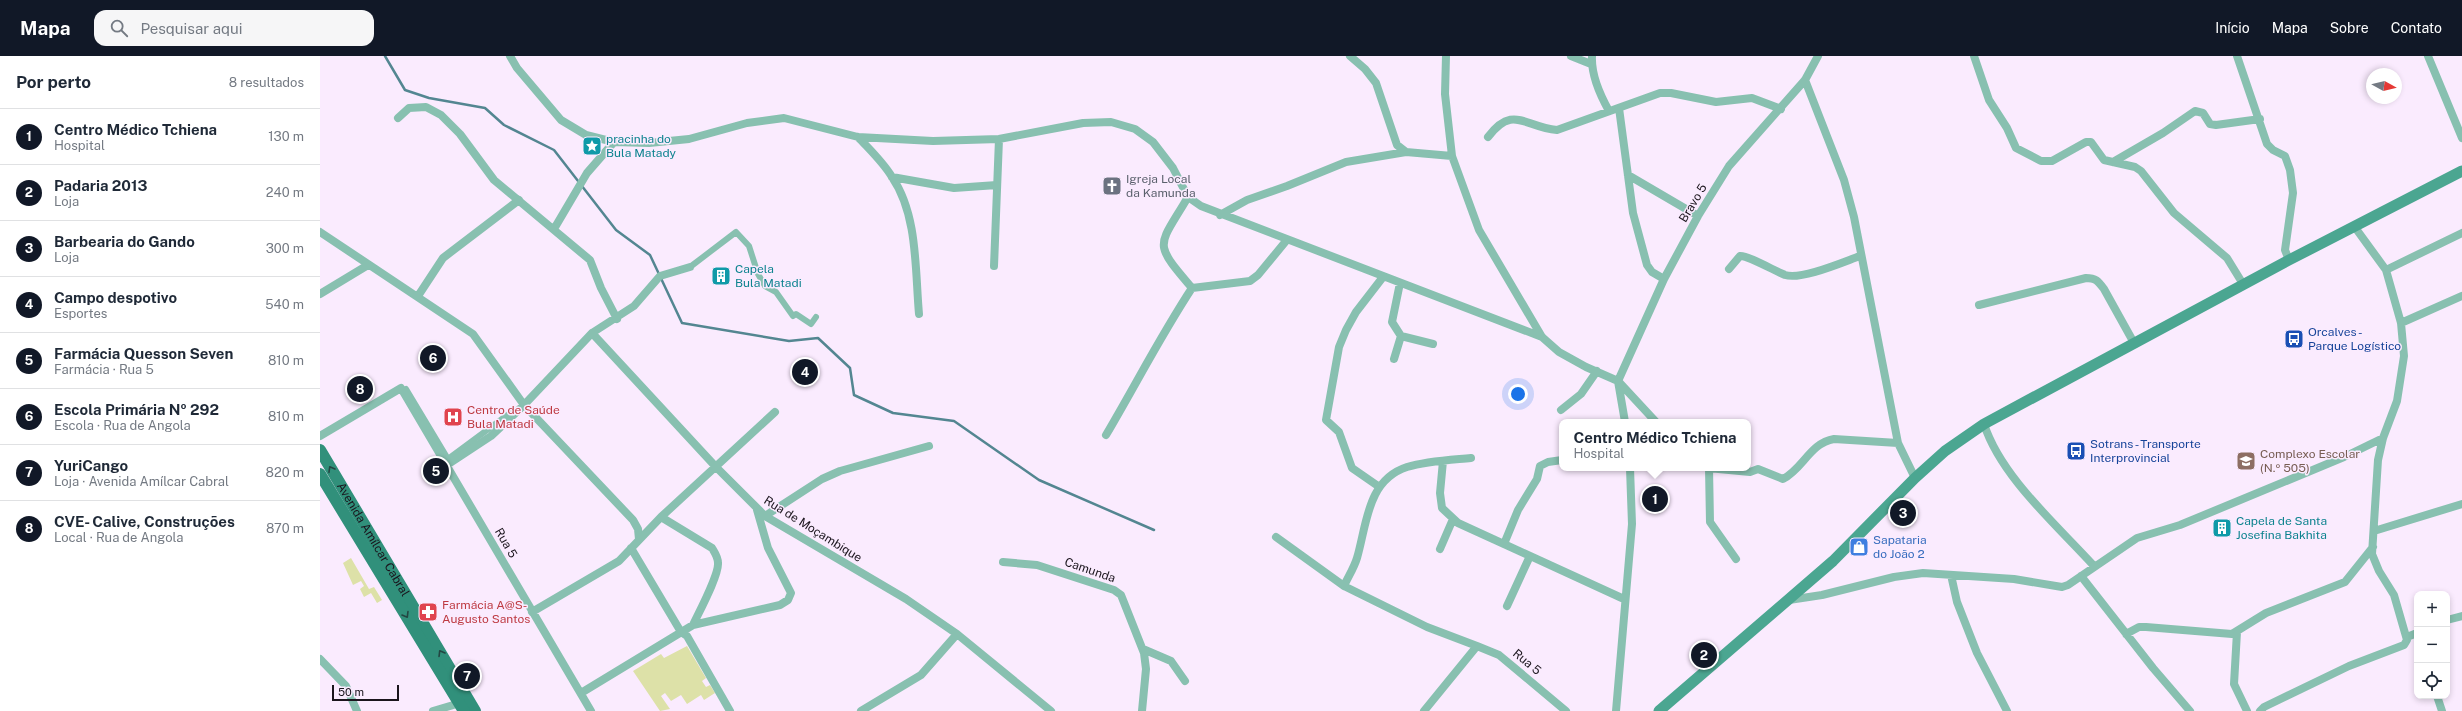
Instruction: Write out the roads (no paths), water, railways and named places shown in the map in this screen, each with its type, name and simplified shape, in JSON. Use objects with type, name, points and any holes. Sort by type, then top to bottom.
[{"type":"main road","points":[[1659,711],[1789,600],[1869,527],[1915,478],[1945,451],[1984,424],[2243,284],[2462,171]]},
{"type":"main road","name":"Avenida Amílcar Cabral","points":[[320,450],[475,711]]},
{"type":"main road","name":"Avenida Amílcar Cabral","points":[[320,474],[462,707]]},
{"type":"street","points":[[510,56],[517,68],[561,120],[586,135],[614,142],[649,143],[689,139],[747,123],[784,118],[858,137],[933,141],[999,139],[1084,123],[1112,122],[1135,129],[1153,142],[1173,168],[1188,197],[1201,206],[1286,241],[1337,256],[1383,277],[1542,337]]},
{"type":"street","points":[[1350,56],[1366,69],[1376,83],[1397,145],[1406,152]]},
{"type":"street","points":[[1446,56],[1445,94],[1452,156],[1478,230],[1542,337],[1559,352],[1618,380],[1653,419]]},
{"type":"street","points":[[1571,56],[1592,60],[1596,83],[1609,112]]},
{"type":"street","name":"Bravo 5","points":[[1618,380],[1664,279],[1698,216],[1730,166],[1805,80],[1818,56]]},
{"type":"street","points":[[1974,56],[1988,100],[2007,128],[2016,148],[2021,152],[2041,161],[2052,161],[2086,142],[2094,146],[2104,160],[2135,167],[2141,171],[2174,213],[2227,258],[2243,284]]},
{"type":"street","points":[[2237,56],[2260,119],[2267,144],[2273,150],[2285,156],[2288,163],[2293,193],[2286,244],[2286,254],[2289,260]]},
{"type":"street","points":[[2428,56],[2462,138]]},
{"type":"street","points":[[1805,80],[1844,180],[1854,217],[1860,256],[1898,443],[1915,478]]},
{"type":"street","points":[[1488,137],[1498,124],[1511,118],[1526,121],[1539,128],[1557,130],[1647,97],[1670,93],[1716,102],[1752,98],[1780,109]]},
{"type":"street","points":[[398,118],[409,108],[426,107],[441,115],[460,134],[494,180],[590,260],[600,288],[617,319]]},
{"type":"street","points":[[1618,108],[1633,213],[1647,265],[1652,272],[1664,279]]},
{"type":"street","points":[[2113,162],[2163,133],[2195,111],[2203,113],[2210,124],[2216,125],[2260,119]]},
{"type":"street","points":[[858,137],[892,177],[909,215],[919,314]]},
{"type":"street","points":[[994,266],[999,139]]},
{"type":"street","points":[[554,229],[587,173],[614,142]]},
{"type":"street","points":[[1220,214],[1247,200],[1287,186],[1346,162],[1406,152],[1452,156]]},
{"type":"street","points":[[1628,175],[1698,216]]},
{"type":"street","points":[[892,177],[954,188],[997,184]]},
{"type":"street","points":[[1188,197],[1162,242],[1166,257],[1192,288]]},
{"type":"street","points":[[418,296],[443,258],[519,200]]},
{"type":"street","points":[[2260,711],[2264,707],[2349,666],[2404,645],[2414,636],[2394,595],[2373,559],[2378,460],[2383,438],[2397,401],[2404,356],[2402,324],[2386,270],[2354,226]]},
{"type":"street","points":[[320,232],[473,334],[524,405],[633,520],[638,529],[639,539]]},
{"type":"street","points":[[447,465],[491,436],[524,405],[592,333],[617,319],[634,306],[660,276],[690,267],[736,232],[749,246],[758,274],[765,286],[776,292],[793,316],[796,314],[811,324],[816,317]]},
{"type":"street","points":[[2386,270],[2462,233]]},
{"type":"street","points":[[1106,435],[1151,359],[1171,319],[1192,288],[1250,281],[1258,275],[1286,241]]},
{"type":"street","points":[[1729,269],[1740,256],[1743,255],[1756,263],[1796,277],[1860,256]]},
{"type":"street","points":[[320,294],[368,265]]},
{"type":"street","points":[[1378,486],[1352,468],[1339,432],[1326,420],[1339,347],[1356,312],[1383,277]]},
{"type":"street","points":[[1979,305],[2086,278],[2093,278],[2098,281],[2104,289],[2134,343]]},
{"type":"street","points":[[1400,283],[1392,322],[1401,336],[1433,344]]},
{"type":"street","points":[[2402,324],[2462,296]]},
{"type":"street","name":"Rua de Moçambique","points":[[592,333],[757,510],[906,599],[957,634],[1051,711]]},
{"type":"street","points":[[1394,359],[1401,336]]},
{"type":"street","points":[[1561,410],[1581,394],[1597,371]]},
{"type":"street","points":[[1618,380],[1624,419]]},
{"type":"street","points":[[320,436],[404,388],[448,459],[515,409]]},
{"type":"street","name":"Rua 5","points":[[404,388],[532,612],[591,711]]},
{"type":"street","points":[[532,612],[619,561],[661,517],[775,412]]},
{"type":"street","points":[[1984,424],[1990,442],[2019,484],[2094,566]]},
{"type":"street","points":[[1789,600],[1822,595],[1894,576],[1923,573],[2014,579],[2055,587],[2068,585],[2137,538],[2187,522],[2344,457],[2383,438]]},
{"type":"street","points":[[1740,471],[1750,472],[1758,469],[1782,479],[1790,475],[1817,445],[1825,440],[1834,439],[1898,443]]},
{"type":"street","points":[[765,516],[822,478],[840,471],[929,446]]},
{"type":"street","points":[[1344,586],[1356,561],[1368,512],[1378,486],[1389,477],[1406,468],[1443,461],[1471,458]]},
{"type":"street","points":[[1504,544],[1518,510],[1537,479],[1540,466],[1548,462],[1559,460]]},
{"type":"street","points":[[1443,461],[1440,493],[1442,508],[1458,523],[1624,599]]},
{"type":"street","points":[[1616,711],[1624,599],[1632,524],[1630,471]]},
{"type":"street","points":[[1708,471],[1710,522],[1736,559]]},
{"type":"street","points":[[2374,531],[2462,504]]},
{"type":"street","points":[[581,693],[693,625],[780,605],[790,597],[768,548],[757,510]]},
{"type":"street","points":[[661,517],[712,548],[717,556],[718,564],[716,574],[693,625]]},
{"type":"street","points":[[1440,549],[1453,519]]},
{"type":"street","name":"Rua 5","points":[[1276,537],[1344,586],[1427,626],[1499,655],[1566,711]]},
{"type":"street","points":[[2126,634],[2139,627],[2224,634],[2237,632],[2243,626],[2266,613],[2345,582],[2373,547]]},
{"type":"street","points":[[631,548],[681,632],[687,636],[730,711]]},
{"type":"street","points":[[1507,606],[1530,556]]},
{"type":"street","name":"Camunda","points":[[1003,562],[1037,565],[1114,590],[1121,595],[1143,649],[1146,670],[1142,711]]},
{"type":"street","points":[[1951,575],[1957,602],[1977,653],[2007,711]]},
{"type":"street","points":[[2081,576],[2126,634],[2190,711]]},
{"type":"street","points":[[2450,619],[2462,616]]},
{"type":"street","points":[[2237,632],[2234,684],[2246,711]]},
{"type":"street","points":[[861,711],[921,675],[957,634]]},
{"type":"street","points":[[1424,711],[1477,646]]},
{"type":"street","points":[[1143,649],[1171,661],[1185,681]]},
{"type":"street","points":[[320,659],[346,686],[357,711]]},
{"type":"street","points":[[2438,699],[2442,711]]},
{"type":"street","points":[[432,711],[462,707]]},
{"type":"waterway","points":[[385,56],[405,90],[429,98],[485,108],[504,125],[554,150],[616,230],[650,255],[682,323],[789,341],[818,338],[850,368],[854,395],[893,413],[954,421],[1039,480],[1154,530]]},
{"type":"place","name":"pracinha do Bula Matady","points":[[592,146]]},
{"type":"place","name":"Igreja Local da Kamunda","points":[[1112,186]]},
{"type":"place","name":"Capela Bula Matadi","points":[[721,276]]},
{"type":"place","name":"Orcalves - Parque Logístico","points":[[2294,339]]},
{"type":"place","name":"Escola Primária Nº 292","points":[[433,358]]},
{"type":"place","name":"Campo despotivo","points":[[805,372]]},
{"type":"place","name":"CVE- Calive, Construções","points":[[360,389]]},
{"type":"place","name":"Centro de Saúde Bula Matadi","points":[[453,417]]},
{"type":"place","name":"Sotrans - Transporte Interprovincial","points":[[2076,451]]},
{"type":"place","name":"Complexo Escolar (N.º 505)","points":[[2246,461]]},
{"type":"place","name":"Farmácia Quesson Seven","points":[[436,471]]},
{"type":"place","name":"Centro Médico Tchiena","points":[[1655,499]]},
{"type":"place","name":"Barbearia do Gando","points":[[1903,513]]},
{"type":"place","name":"Capela de Santa Josefina Bakhita","points":[[2222,528]]},
{"type":"place","name":"Sapataria do João 2","points":[[1859,547]]},
{"type":"place","name":"Farmácia A@S- Augusto Santos","points":[[428,612]]},
{"type":"place","name":"Padaria 2013","points":[[1704,655]]},
{"type":"place","name":"YuriCango","points":[[467,676]]}]
